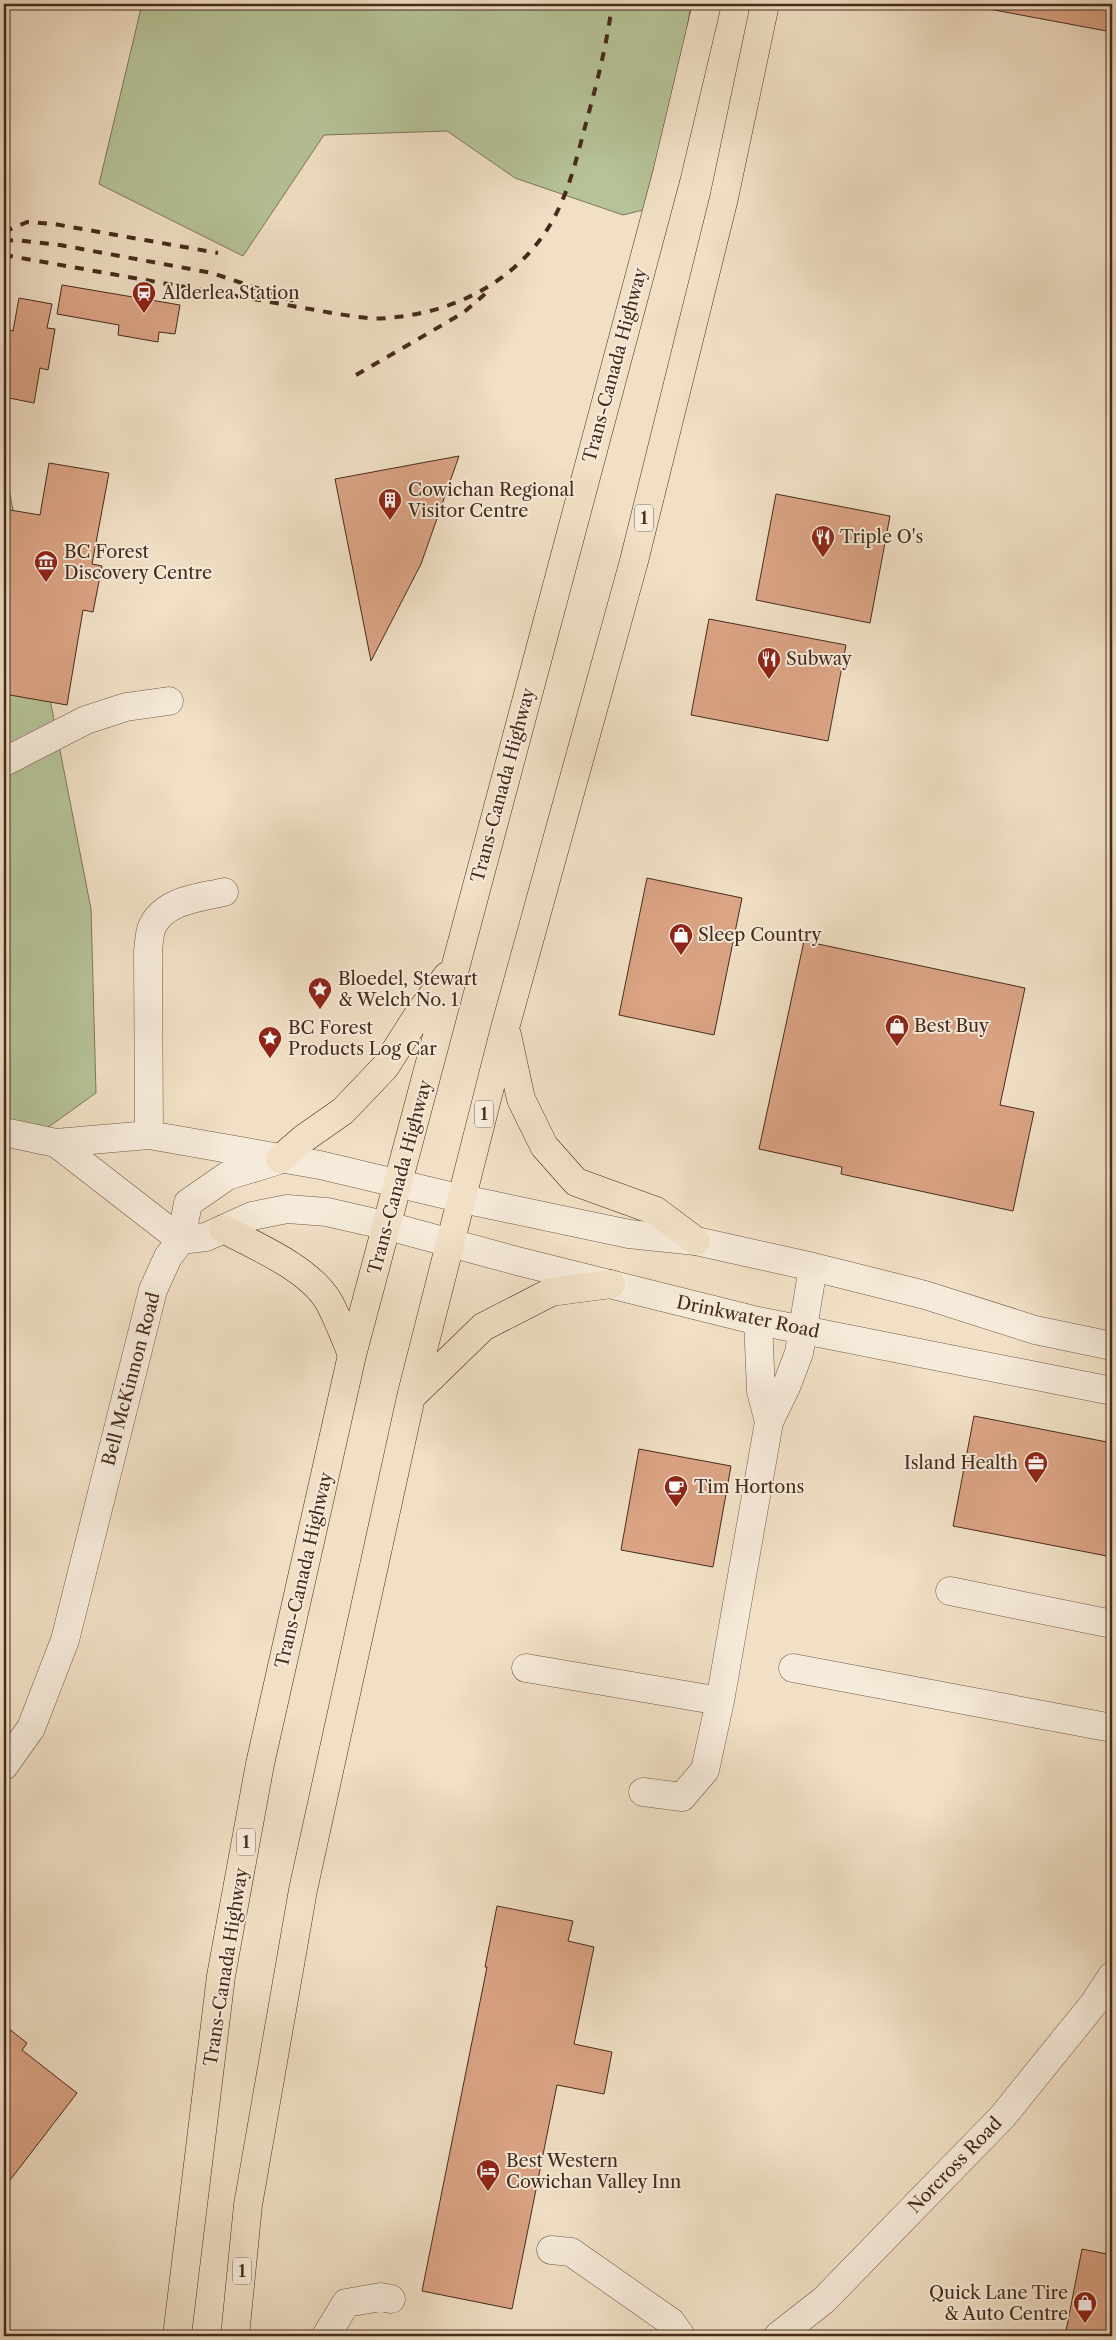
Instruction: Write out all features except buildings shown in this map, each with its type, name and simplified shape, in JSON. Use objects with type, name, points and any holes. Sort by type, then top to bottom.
[{"type":"highway","name":"Trans-Canada Highway","points":[[177,2336],[221,1976],[260,1764],[352,1355],[388,1226],[455,966],[667,172],[707,4]]},
{"type":"highway","name":"1","points":[[236,2336],[248,2205],[303,1890],[411,1396],[463,1199],[505,1028],[634,561],[724,198],[765,4]]},
{"type":"highway","points":[[280,1159],[303,1139],[343,1111],[385,1067],[418,1015],[455,966]]},
{"type":"highway","points":[[505,1028],[521,1098],[544,1146],[576,1182],[656,1211],[696,1241]]},
{"type":"highway","points":[[223,1229],[274,1256],[302,1274],[328,1301],[352,1355]]},
{"type":"highway","points":[[411,1396],[483,1327],[551,1292],[611,1284]]},
{"type":"street","points":[[4,762],[86,720],[126,707],[169,702]]},
{"type":"street","points":[[149,1135],[148,951],[152,927],[165,910],[182,902],[224,892]]},
{"type":"street","points":[[4,1132],[56,1143],[149,1135],[280,1159]]},
{"type":"street","points":[[56,1143],[181,1240]]},
{"type":"street","name":"Bell McKinnon Road","points":[[4,1766],[31,1728],[64,1640],[153,1290],[168,1257],[181,1240],[188,1203],[227,1176],[280,1159],[320,1166],[398,1185]]},
{"type":"street","points":[[398,1185],[646,1237],[696,1241],[813,1267],[925,1295],[1035,1330],[1112,1346]]},
{"type":"street","name":"Drinkwater Road","points":[[181,1240],[206,1238],[252,1216],[287,1209],[327,1212],[758,1321],[1112,1391]]},
{"type":"street","points":[[643,1792],[682,1797],[705,1770],[720,1701],[769,1422],[799,1353],[813,1267]]},
{"type":"street","points":[[758,1321],[761,1391],[769,1422]]},
{"type":"street","points":[[950,1591],[1112,1624]]},
{"type":"street","points":[[526,1668],[720,1701]]},
{"type":"street","points":[[793,1668],[1112,1728]]},
{"type":"street","name":"Norcross Road","points":[[778,2336],[824,2300],[1003,2116],[1095,2002],[1112,1976]]},
{"type":"street","points":[[551,2250],[571,2252],[671,2322],[681,2336]]},
{"type":"street","points":[[326,2336],[346,2303],[382,2297],[391,2299]]},
{"type":"green space","points":[[142,4],[691,4],[659,206],[623,215],[515,178],[447,131],[324,135],[243,256],[99,184]]},
{"type":"green space","points":[[4,464],[91,909],[96,1093],[22,1146],[4,1141]]},
{"type":"railway","points":[[4,255],[369,318],[413,315],[438,309],[462,300],[506,275],[525,258],[555,216],[569,182],[580,146],[601,64],[612,4]]},
{"type":"railway","points":[[4,232],[27,222],[54,224],[218,253]]},
{"type":"railway","points":[[4,241],[16,240],[60,245],[212,273],[301,303]]},
{"type":"railway","points":[[356,375],[463,313],[485,294]]},
{"type":"place","name":"Alderlea Station","points":[[144,314]]},
{"type":"place","name":"Cowichan Regional Visitor Centre","points":[[390,521]]},
{"type":"place","name":"Triple O's","points":[[823,558]]},
{"type":"place","name":"BC Forest Discovery Centre","points":[[46,583]]},
{"type":"place","name":"Subway","points":[[769,680]]},
{"type":"place","name":"Sleep Country","points":[[681,956]]},
{"type":"place","name":"Bloedel, Stewart & Welch No. 1","points":[[320,1010]]},
{"type":"place","name":"Best Buy","points":[[897,1047]]},
{"type":"place","name":"BC Forest Products Log Car","points":[[270,1059]]},
{"type":"place","name":"Island Health","points":[[1036,1484]]},
{"type":"place","name":"Tim Hortons","points":[[676,1508]]},
{"type":"place","name":"Best Western Cowichan Valley Inn","points":[[488,2192]]},
{"type":"place","name":"Quick Lane Tire & Auto Centre","points":[[1085,2324]]}]
